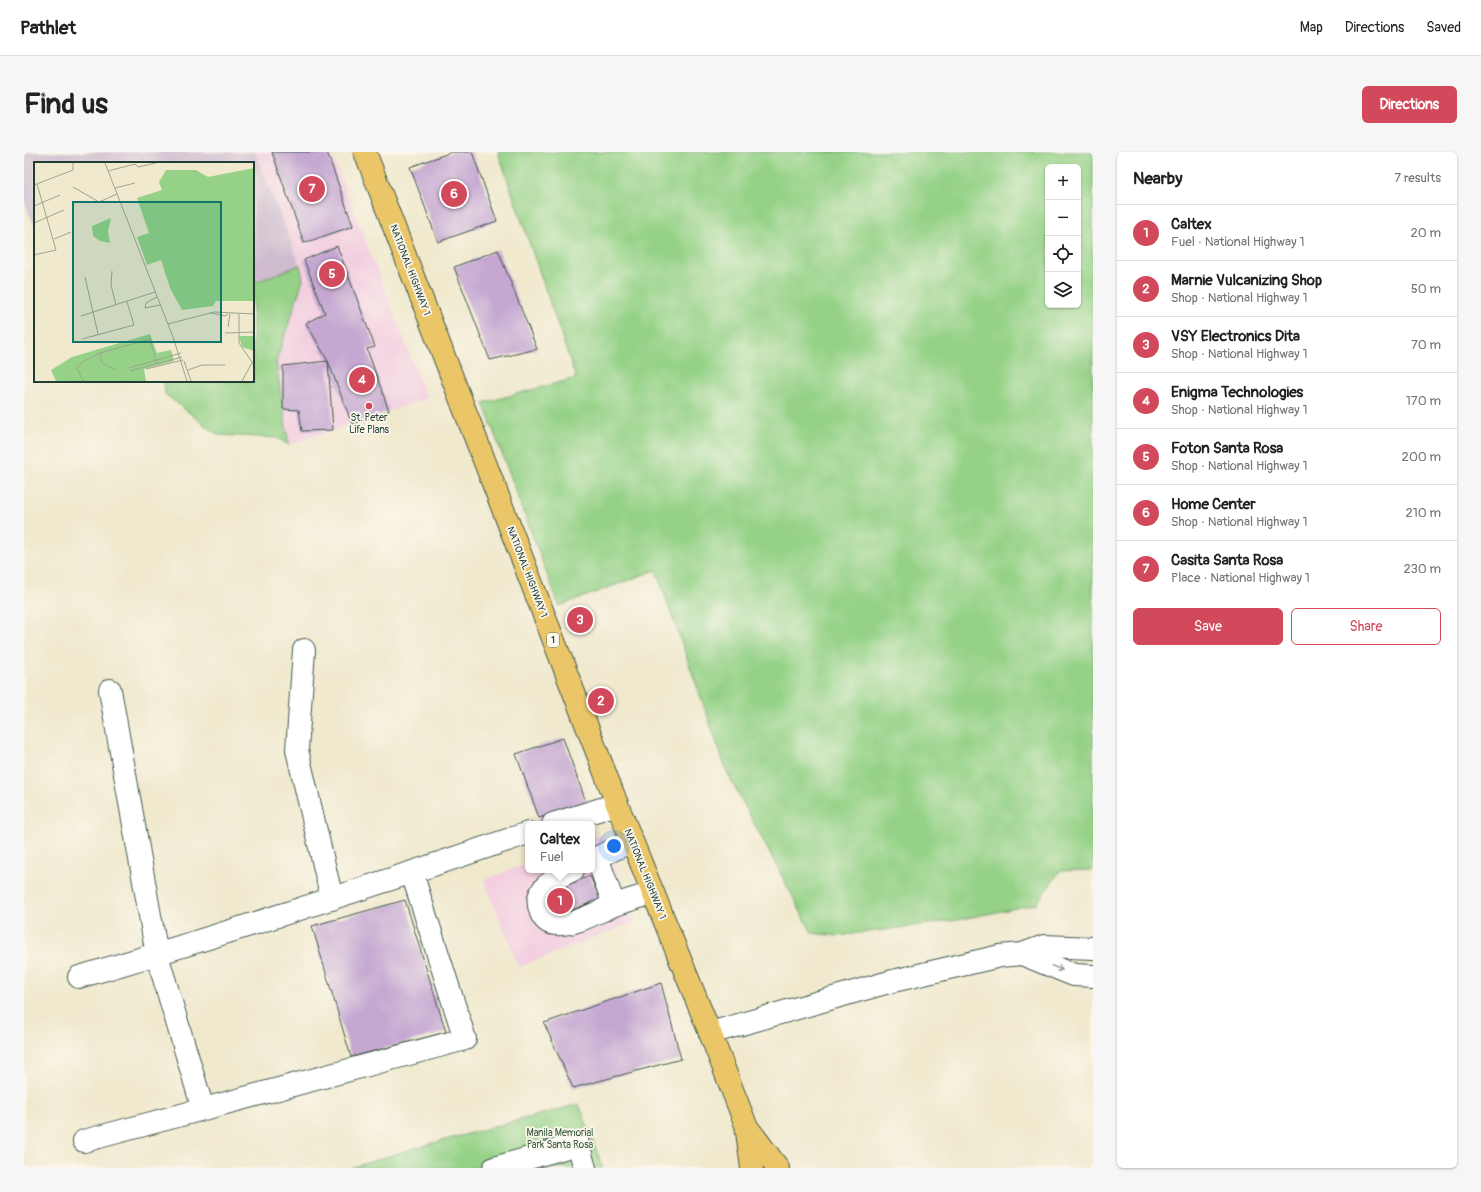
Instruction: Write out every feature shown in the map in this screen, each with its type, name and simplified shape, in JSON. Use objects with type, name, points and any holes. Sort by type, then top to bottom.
[{"type":"highway","name":"NATIONAL HIGHWAY 1","points":[[364,152],[617,804],[746,1125],[752,1168]]},
{"type":"highway","name":"NATIONAL HIGHWAY 1","points":[[746,1125],[778,1168]]},
{"type":"street","points":[[304,650],[297,750],[332,899]]},
{"type":"street","points":[[110,690],[157,954],[203,1109]]},
{"type":"street","points":[[563,821],[617,804]]},
{"type":"street","points":[[80,978],[332,899],[525,834]]},
{"type":"street","points":[[595,859],[632,841]]},
{"type":"street","points":[[595,861],[614,905]]},
{"type":"street","points":[[84,1141],[465,1039],[412,873]]},
{"type":"street","points":[[567,873],[549,882],[545,886],[540,896],[538,904],[542,915],[547,922],[557,924],[573,922],[614,905],[653,893]]},
{"type":"street","points":[[710,1033],[889,982],[1000,956],[1022,954],[1044,946],[1093,948]]},
{"type":"street","points":[[1022,954],[1074,975],[1093,976]]},
{"type":"street","points":[[494,1168],[578,1144],[585,1168]]},
{"type":"shaded area","points":[[24,152],[255,152],[300,265],[254,283],[254,162],[34,162],[34,226],[24,200]]},
{"type":"shaded area","points":[[255,152],[331,152],[427,398],[289,445],[276,362],[303,280],[300,265]]},
{"type":"shaded area","points":[[601,835],[635,922],[519,967],[484,880],[525,864],[525,873],[595,873],[595,837]]},
{"type":"green space","points":[[498,152],[1093,152],[1093,870],[1060,871],[1036,904],[958,920],[838,936],[812,933],[727,772],[656,570],[559,606],[483,403],[576,378]]},
{"type":"green space","points":[[300,265],[303,280],[276,362],[289,445],[277,438],[218,435],[165,394],[164,382],[254,382],[254,283]]},
{"type":"green space","name":"Manila Memorial Park Santa Rosa","points":[[579,1104],[603,1168],[350,1168],[415,1148]]},
{"type":"building","points":[[272,152],[327,152],[353,226],[304,243]]},
{"type":"building","points":[[452,152],[472,152],[497,221],[438,242],[410,167]]},
{"type":"building","points":[[337,246],[375,347],[367,349],[389,411],[352,424],[328,361],[306,323],[325,313],[304,260]]},
{"type":"building","points":[[498,250],[537,349],[490,360],[454,267]]},
{"type":"building","points":[[328,361],[333,430],[302,431],[299,410],[283,409],[283,366]]},
{"type":"building","points":[[563,738],[586,802],[539,818],[516,754]]},
{"type":"building","points":[[590,876],[600,899],[557,916],[548,893]]},
{"type":"building","points":[[405,900],[446,1032],[351,1057],[312,926]]},
{"type":"building","points":[[661,983],[681,1059],[573,1088],[544,1023]]},
{"type":"place","name":"Casita Santa Rosa","points":[[312,189]]},
{"type":"place","name":"Home Center","points":[[454,194]]},
{"type":"place","name":"Foton Santa Rosa","points":[[332,274]]},
{"type":"place","name":"Enigma Technologies","points":[[362,380]]},
{"type":"place","name":"St. Peter Life Plans","points":[[369,406]]},
{"type":"place","name":"VSY Electronics Dita","points":[[580,620]]},
{"type":"place","name":"Marnie Vulcanizing Shop","points":[[601,701]]},
{"type":"place","name":"Caltex","points":[[560,901]]}]
